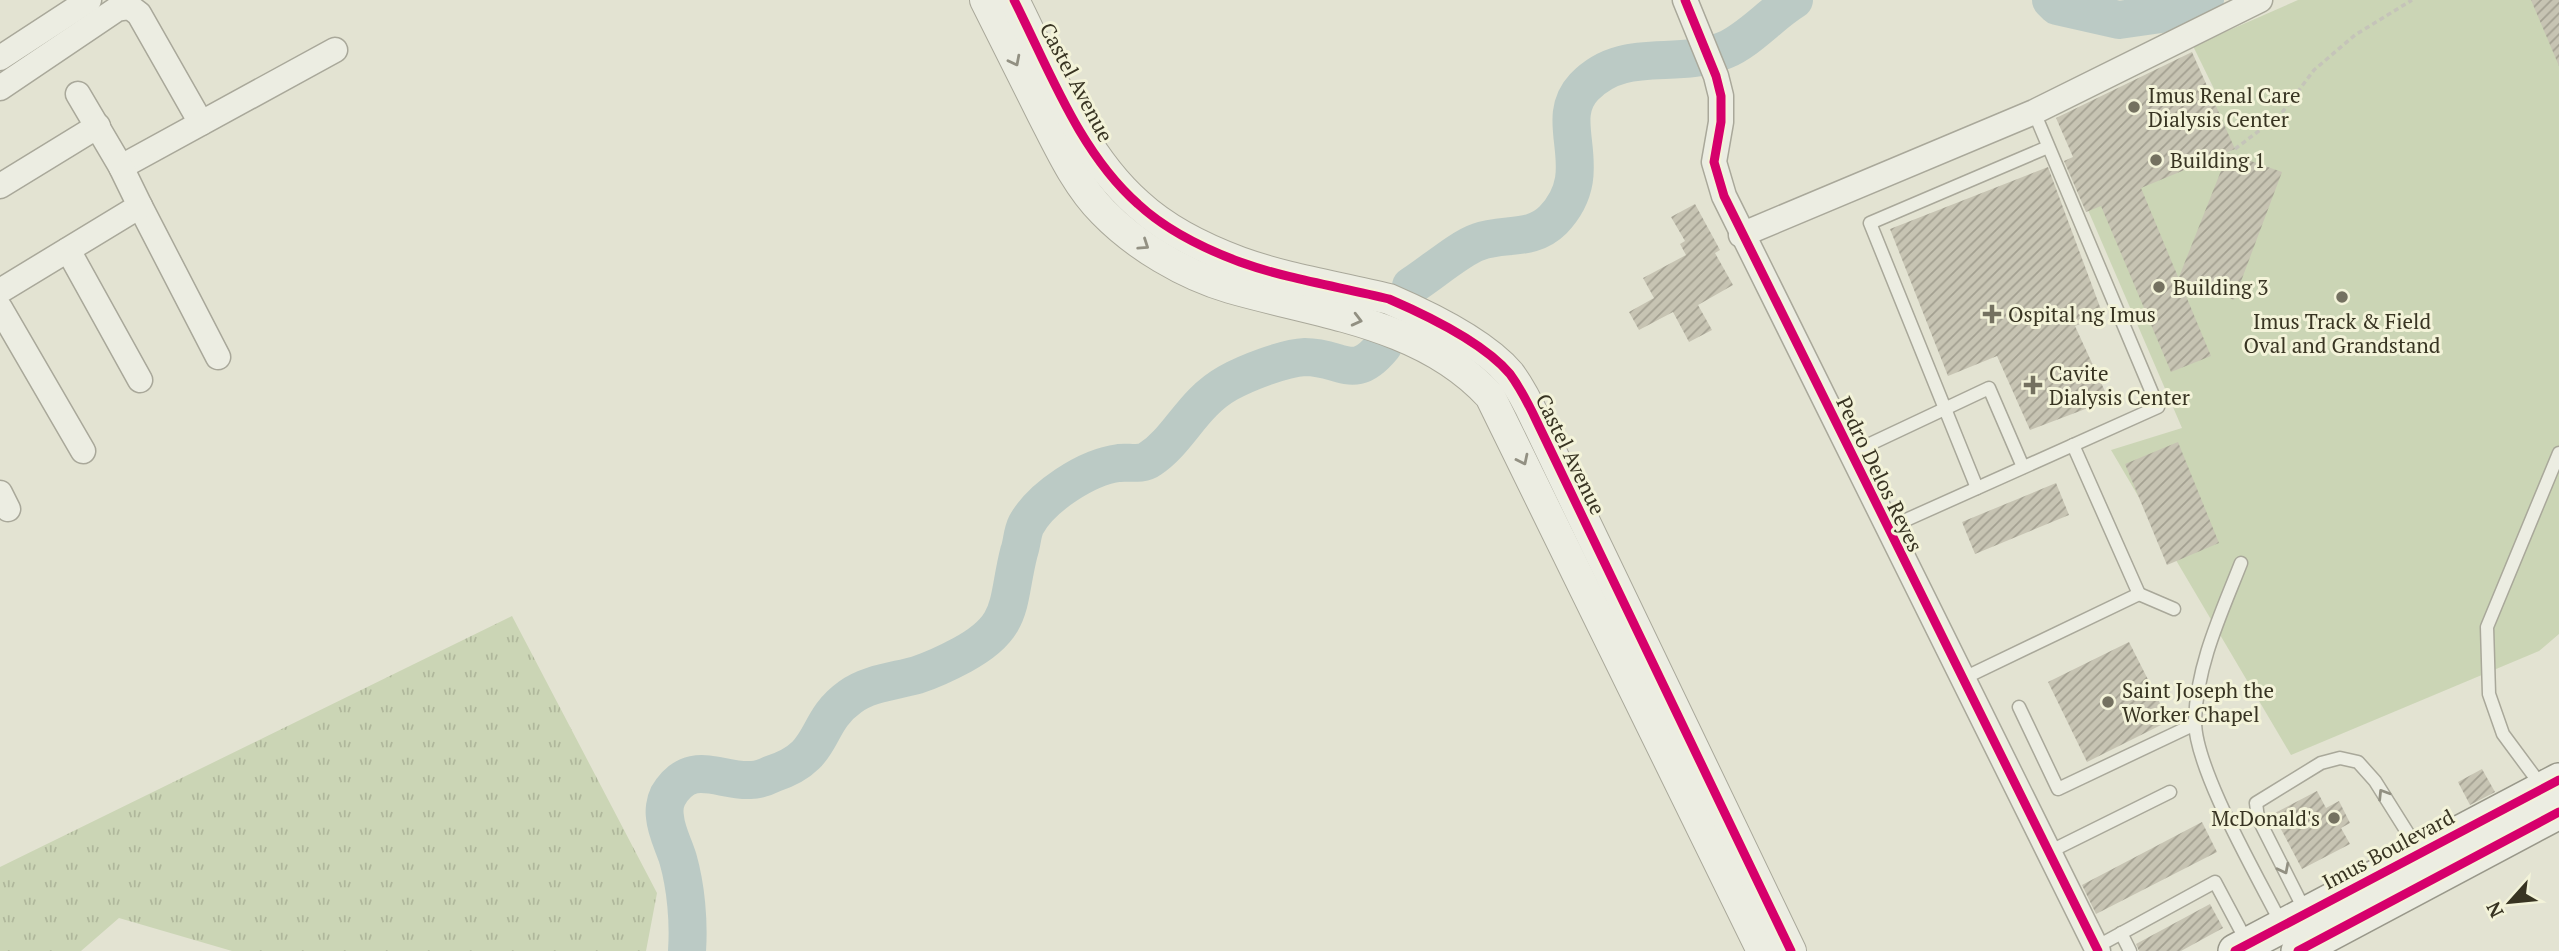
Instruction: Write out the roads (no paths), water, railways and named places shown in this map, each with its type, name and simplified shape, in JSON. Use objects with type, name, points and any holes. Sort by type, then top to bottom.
[{"type":"main road","name":"Imus Boulevard","points":[[2295,930],[2419,852],[2554,794]]},
{"type":"main road","name":"Imus Boulevard","points":[[2241,947],[2295,930],[2554,794]]},
{"type":"street","points":[[0,58],[89,0]]},
{"type":"street","points":[[985,0],[1067,160],[1102,212],[1126,232],[1179,266],[1227,288],[1384,327],[1445,361],[1490,396],[1762,951]]},
{"type":"street","name":"Castel Avenue","points":[[1014,0],[1082,134],[1120,186],[1138,205],[1162,222],[1241,262],[1390,299],[1410,308],[1489,355],[1508,373],[1537,422],[1791,951]]},
{"type":"street","name":"Pedro Delos Reyes","points":[[1685,0],[1716,76],[1721,96],[1721,122],[1714,162],[1741,235],[2097,949]]},
{"type":"street","points":[[1741,235],[2034,113],[2260,0]]},
{"type":"street","points":[[0,88],[117,9],[130,7],[139,14],[201,123]]},
{"type":"street","points":[[121,167],[335,50]]},
{"type":"street","points":[[78,94],[121,167],[218,357]]},
{"type":"street","points":[[0,187],[98,127]]},
{"type":"street","points":[[0,291],[139,206]]},
{"type":"street","points":[[68,250],[140,380]]},
{"type":"street","points":[[0,308],[83,451]]},
{"type":"lane","points":[[1888,528],[2158,407],[2034,113]]},
{"type":"lane","points":[[1977,488],[1870,223],[2048,147]]},
{"type":"lane","points":[[1850,453],[1989,388],[2022,467]]},
{"type":"lane","points":[[2073,444],[2139,594],[2174,608]]},
{"type":"lane","points":[[2554,794],[2503,734],[2489,694],[2487,627],[2559,453]]},
{"type":"lane","points":[[2241,562],[2209,643],[2199,682],[2195,723],[2209,776],[2295,930]]},
{"type":"lane","points":[[1962,679],[2139,594]]},
{"type":"lane","points":[[2018,707],[2058,789],[2195,723]]},
{"type":"lane","points":[[2295,930],[2258,818],[2256,803],[2321,763],[2340,758],[2358,762],[2375,781],[2419,852]]},
{"type":"lane","points":[[2049,852],[2170,792]]},
{"type":"lane","points":[[2097,949],[2215,882],[2241,947]]},
{"type":"lane","points":[[2121,933],[2130,951]]},
{"type":"waterway","points":[[1411,286],[1471,245],[1488,239],[1536,231],[1553,220],[1567,201],[1573,183],[1575,165],[1572,116],[1575,101],[1584,87],[1600,74],[1633,62],[1688,59],[1725,50],[1743,40],[1794,0]]},
{"type":"waterway","points":[[2051,0],[2057,6],[2119,20],[2168,13],[2205,0]]},
{"type":"waterway","points":[[687,951],[683,881],[665,815],[667,798],[677,784],[696,774],[739,780],[756,779],[790,767],[811,749],[838,707],[857,692],[929,671],[979,644],[992,634],[1006,612],[1025,528],[1042,504],[1066,485],[1093,470],[1119,463],[1147,461],[1169,442],[1205,401],[1228,383],[1265,367],[1296,358],[1318,358],[1355,366],[1373,357],[1383,346]]},
{"type":"place","name":"Imus Renal Care Dialysis Center","points":[[2134,107]]},
{"type":"place","name":"Building 1","points":[[2156,160]]},
{"type":"place","name":"Building 3","points":[[2159,287]]},
{"type":"place","name":"Imus Track & Field Oval and Grandstand","points":[[2342,297]]},
{"type":"place","name":"Ospital ng Imus","points":[[1992,314]]},
{"type":"place","name":"Cavite Dialysis Center","points":[[2033,385]]},
{"type":"place","name":"Saint Joseph the Worker Chapel","points":[[2108,702]]},
{"type":"place","name":"McDonald's","points":[[2334,818]]}]
